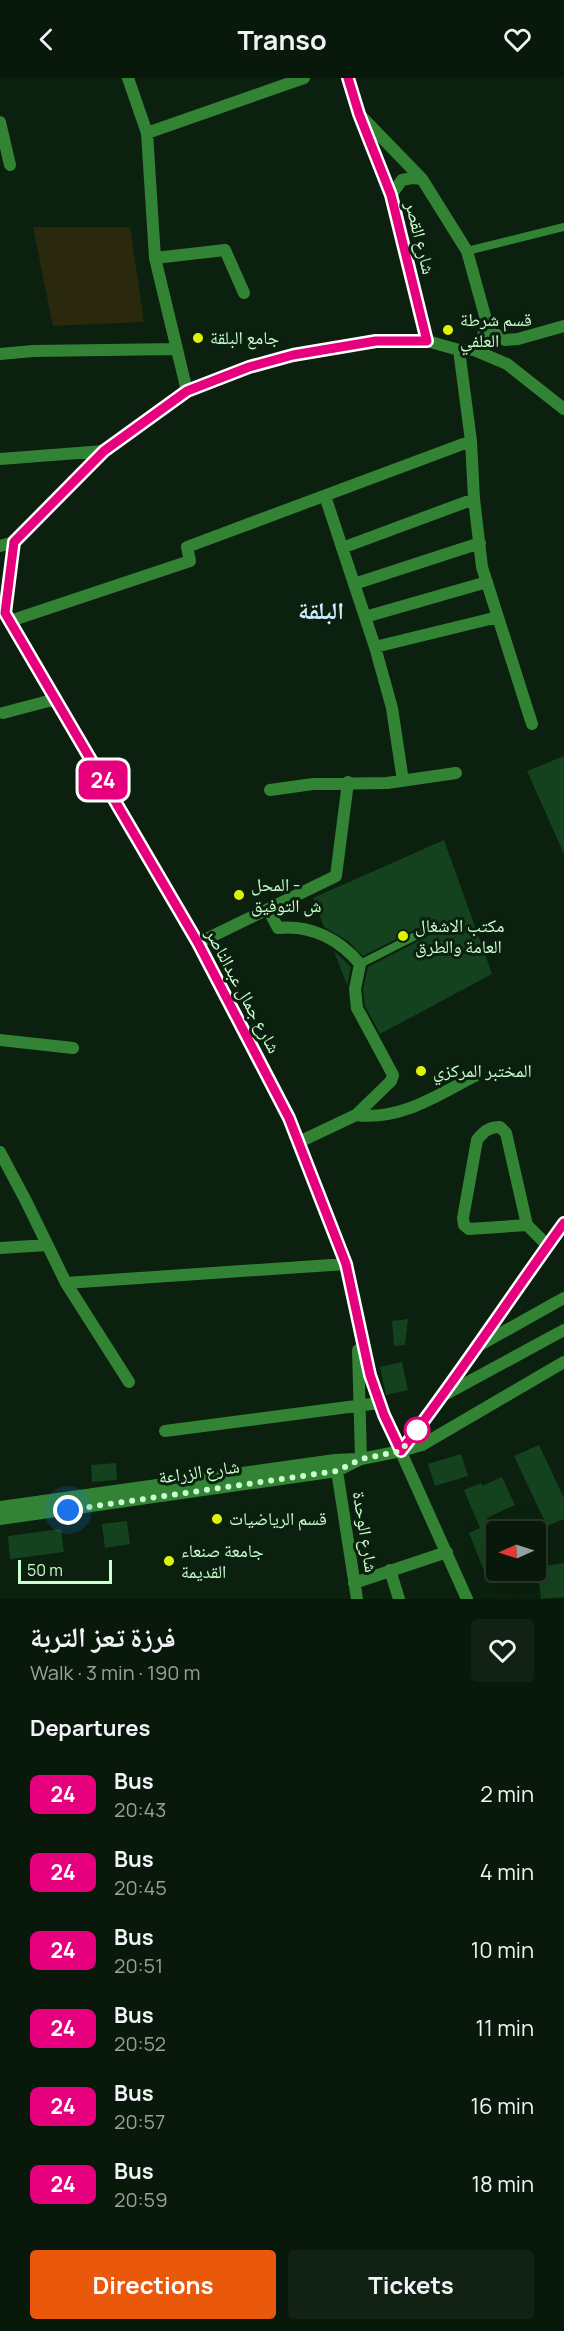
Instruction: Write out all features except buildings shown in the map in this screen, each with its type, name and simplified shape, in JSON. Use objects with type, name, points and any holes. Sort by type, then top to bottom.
[{"type":"street","points":[[128,78],[147,133],[155,258],[187,391]]},
{"type":"street","points":[[147,133],[304,78]]},
{"type":"street","name":"شارع القصر","points":[[348,78],[359,114],[391,195],[427,341]]},
{"type":"street","points":[[359,114],[422,179],[467,251],[485,316],[494,333],[505,340],[518,339],[564,326]]},
{"type":"street","points":[[0,122],[10,165]]},
{"type":"street","points":[[391,195],[402,180],[422,179]]},
{"type":"street","points":[[155,258],[225,250],[243,293]]},
{"type":"street","points":[[474,350],[483,341],[485,316]]},
{"type":"street","points":[[0,546],[14,542],[104,451],[187,391],[249,367],[293,355],[376,341],[427,341],[459,350],[474,350],[507,364],[564,408]]},
{"type":"street","points":[[0,354],[33,351],[177,350]]},
{"type":"street","points":[[459,350],[471,441],[474,499],[482,567],[532,724]]},
{"type":"street","points":[[14,542],[4,614],[190,561],[187,547],[471,441]]},
{"type":"street","points":[[0,459],[104,451]]},
{"type":"street","points":[[325,496],[375,647],[392,708],[403,781]]},
{"type":"street","points":[[342,548],[474,499]]},
{"type":"street","points":[[354,584],[480,543]]},
{"type":"street","points":[[365,617],[487,582]]},
{"type":"street","name":"شارع جمال عبدالناصر","points":[[4,614],[198,943],[289,1118],[346,1264],[365,1357],[379,1403],[467,1599]]},
{"type":"street","points":[[375,647],[498,617]]},
{"type":"street","points":[[3,713],[56,699]]},
{"type":"street","points":[[270,790],[313,784],[403,781],[456,773]]},
{"type":"street","points":[[198,943],[336,876],[348,782]]},
{"type":"street","points":[[268,909],[278,928],[294,927],[330,937],[360,964],[355,989],[357,1008],[393,1076],[391,1081],[356,1115],[299,1142]]},
{"type":"street","points":[[0,1040],[74,1048]]},
{"type":"street","points":[[356,1115],[385,1116],[407,1111],[475,1076]]},
{"type":"street","points":[[527,1225],[469,1229],[464,1225],[463,1218],[477,1140],[490,1127],[500,1127],[506,1133],[527,1225],[548,1246]]},
{"type":"street","points":[[0,1152],[66,1283],[129,1382]]},
{"type":"street","points":[[401,1451],[444,1395],[564,1223]]},
{"type":"street","points":[[0,1248],[47,1245]]},
{"type":"street","points":[[66,1283],[346,1264]]},
{"type":"street","points":[[475,1348],[564,1298]]},
{"type":"street","name":"شارع جمال عبدالناصر","points":[[357,1319],[361,1459]]},
{"type":"street","points":[[444,1395],[564,1330]]},
{"type":"street","name":"شارع الزراعة","points":[[0,1519],[337,1471],[361,1459],[401,1451],[432,1440],[564,1362]]},
{"type":"street","points":[[165,1431],[379,1403]]},
{"type":"street","points":[[0,1507],[335,1460],[361,1459]]},
{"type":"street","name":"شارع الوحدة","points":[[337,1471],[357,1599]]},
{"type":"street","points":[[354,1583],[447,1552]]},
{"type":"street","points":[[390,1570],[399,1599]]},
{"type":"lane","points":[[467,251],[564,227]]},
{"type":"lane","points":[[360,964],[434,927]]},
{"type":"shaded area","points":[[33,227],[130,227],[144,322],[53,326]]},
{"type":"bus line","name":"24","points":[[348,78],[359,114],[391,195],[427,341],[376,341],[335,346],[249,367],[187,391],[104,451],[14,542],[5,613],[198,943],[289,1118],[346,1264],[370,1375],[379,1403],[401,1451],[444,1395],[564,1223]]},
{"type":"place","name":"قسم شرطة العلفي","points":[[448,330]]},
{"type":"place","name":"جامع البلقة","points":[[198,338]]},
{"type":"place","name":"المحل - ش التوفيق","points":[[239,895]]},
{"type":"place","name":"مكتب الاشغال العامة والطرق","points":[[403,936]]},
{"type":"place","name":"المختبر المركزي","points":[[421,1071]]},
{"type":"place","name":"قسم الرياضيات","points":[[217,1519]]},
{"type":"place","name":"جامعة صنعاء القديمة","points":[[169,1561]]},
{"type":"district","name":"البلقة","points":[[321,611]]},
{"type":"route","points":[[68,1510],[337,1471],[361,1459],[401,1451],[417,1430]]}]
